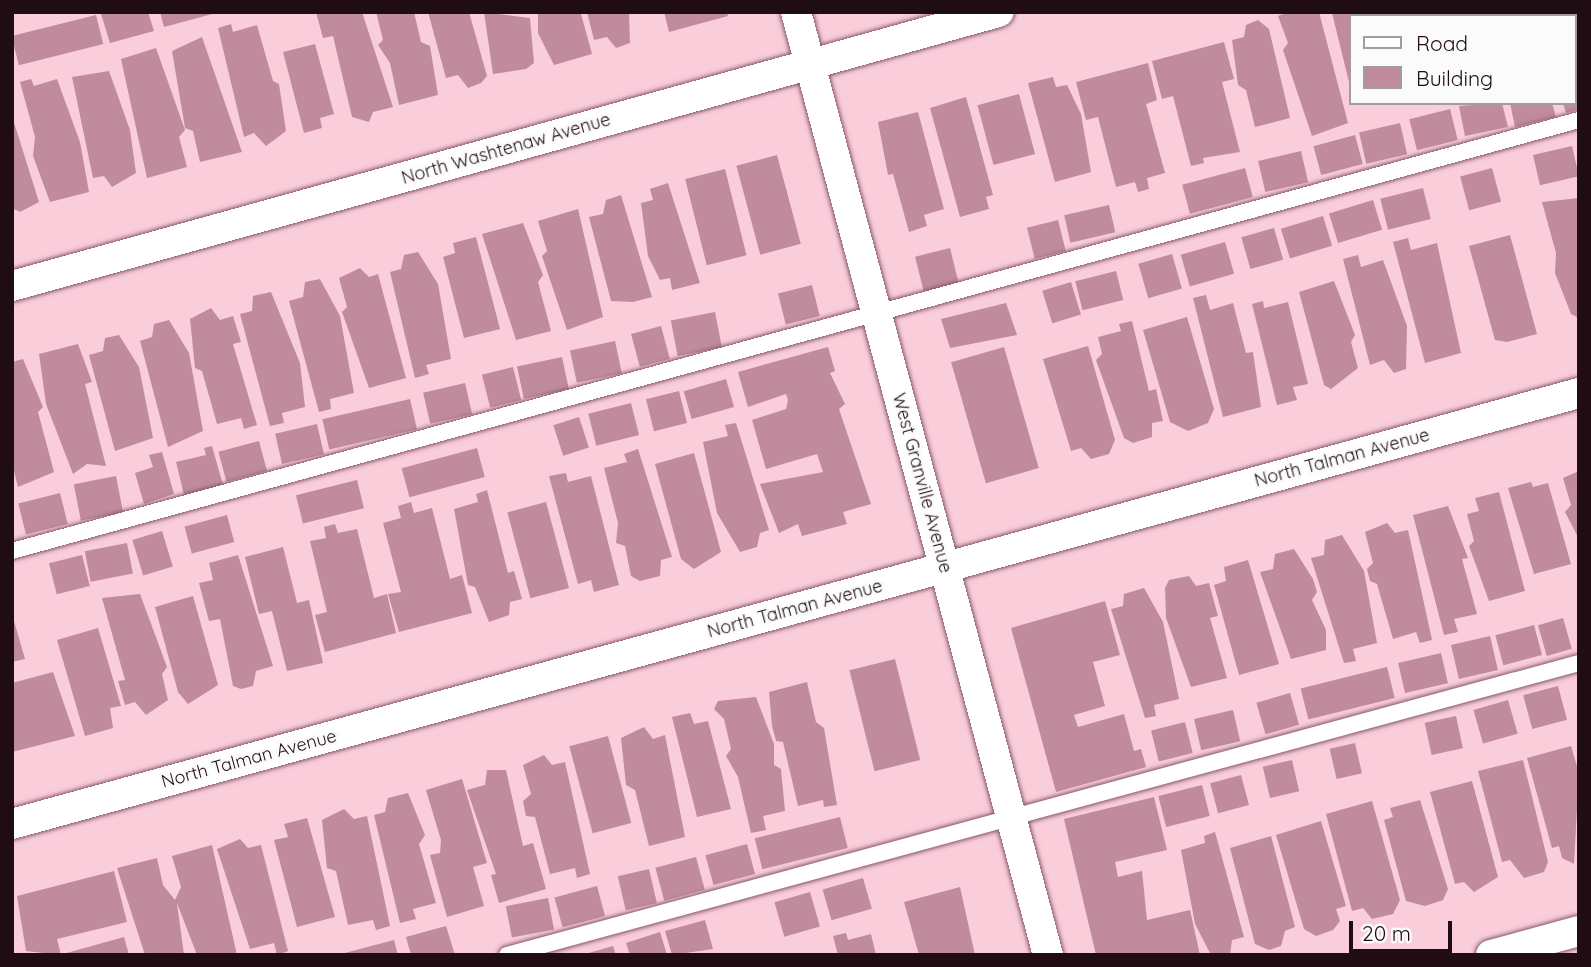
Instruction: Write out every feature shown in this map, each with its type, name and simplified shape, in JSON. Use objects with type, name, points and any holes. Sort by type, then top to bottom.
[{"type":"street","name":"West Granville Avenue","points":[[796,12],[1048,955]]},
{"type":"street","name":"North Washtenaw Avenue","points":[[12,286],[999,12]]},
{"type":"street","name":"North Talman Avenue","points":[[12,824],[1579,393]]},
{"type":"street","points":[[1492,955],[1579,931]]},
{"type":"lane","points":[[12,551],[1579,120]]},
{"type":"lane","points":[[507,955],[1579,663]]},
{"type":"building","points":[[148,12],[154,31],[110,43],[101,14]]},
{"type":"building","points":[[160,12],[216,12],[216,13],[164,27]]},
{"type":"building","points":[[316,12],[362,12],[393,107],[373,112],[369,122],[352,117],[333,36],[323,38]]},
{"type":"building","points":[[376,12],[414,12],[421,42],[430,46],[438,95],[399,105],[390,63],[378,45],[383,40]]},
{"type":"building","points":[[428,12],[469,12],[487,76],[481,83],[468,88],[458,75],[446,78]]},
{"type":"building","points":[[484,12],[530,18],[534,63],[526,69],[493,74]]},
{"type":"building","points":[[538,12],[581,14],[592,54],[554,65],[538,33]]},
{"type":"building","points":[[587,12],[629,12],[630,43],[616,48],[607,37],[594,40]]},
{"type":"building","points":[[664,12],[727,12],[728,16],[669,32]]},
{"type":"building","points":[[1288,12],[1319,12],[1348,123],[1312,136],[1283,50],[1288,43],[1278,16]]},
{"type":"building","points":[[1370,12],[1350,14],[1350,86],[1332,13]]},
{"type":"building","points":[[1385,12],[1422,12],[1422,14]]},
{"type":"building","points":[[1437,12],[1476,12],[1476,14]]},
{"type":"building","points":[[1486,12],[1534,12],[1534,14]]},
{"type":"building","points":[[1543,12],[1579,12],[1579,53],[1577,14]]},
{"type":"building","points":[[96,15],[103,44],[19,65],[12,36]]},
{"type":"building","points":[[1258,20],[1269,29],[1290,118],[1255,127],[1246,90],[1238,85],[1232,40],[1244,37],[1246,25]]},
{"type":"building","points":[[231,24],[233,32],[257,25],[273,81],[279,84],[286,131],[266,146],[254,133],[244,137],[218,28]]},
{"type":"building","points":[[202,37],[242,152],[200,162],[193,131],[185,128],[172,51]]},
{"type":"building","points":[[1224,42],[1234,79],[1222,82],[1240,152],[1203,158],[1204,163],[1191,166],[1173,96],[1162,99],[1152,61]]},
{"type":"building","points":[[315,44],[334,114],[320,118],[322,128],[304,133],[283,52]]},
{"type":"building","points":[[156,48],[185,130],[179,137],[187,167],[147,178],[121,59]]},
{"type":"building","points":[[1148,63],[1157,100],[1146,104],[1165,173],[1147,178],[1149,189],[1138,192],[1135,182],[1116,187],[1098,117],[1086,120],[1076,82]]},
{"type":"building","points":[[109,71],[130,130],[136,173],[112,187],[104,176],[93,178],[72,77]]},
{"type":"building","points":[[1579,72],[1579,109],[1566,113],[1564,105],[1577,105]]},
{"type":"building","points":[[1053,77],[1056,87],[1067,85],[1081,114],[1091,172],[1055,182],[1028,83]]},
{"type":"building","points":[[31,79],[34,86],[57,79],[80,142],[89,192],[50,202],[33,156],[35,137],[20,82]]},
{"type":"building","points":[[1019,94],[1035,154],[994,165],[977,105]]},
{"type":"building","points":[[966,97],[993,195],[986,197],[989,209],[960,217],[930,108]]},
{"type":"building","points":[[1502,105],[1508,127],[1465,136],[1459,106]]},
{"type":"building","points":[[1510,105],[1553,105],[1556,117],[1515,127]]},
{"type":"building","points":[[1450,109],[1458,140],[1417,150],[1409,119]]},
{"type":"building","points":[[918,112],[944,209],[924,215],[927,226],[909,232],[893,174],[888,175],[878,122]]},
{"type":"building","points":[[12,116],[39,202],[20,212],[12,208]]},
{"type":"building","points":[[1400,123],[1407,154],[1366,164],[1359,132]]},
{"type":"building","points":[[1355,135],[1363,164],[1321,175],[1313,146]]},
{"type":"building","points":[[1572,146],[1579,176],[1540,185],[1533,155]]},
{"type":"building","points":[[1301,151],[1308,182],[1265,192],[1258,161]]},
{"type":"building","points":[[777,155],[801,244],[760,255],[736,166]]},
{"type":"building","points":[[1245,168],[1253,197],[1190,214],[1182,185]]},
{"type":"building","points":[[1492,168],[1501,202],[1469,210],[1460,177]]},
{"type":"building","points":[[725,169],[747,255],[707,265],[685,179]]},
{"type":"building","points":[[668,183],[700,283],[672,290],[670,278],[660,280],[648,256],[641,203],[653,200],[650,189]]},
{"type":"building","points":[[1423,188],[1431,219],[1388,230],[1380,199]]},
{"type":"building","points":[[621,195],[652,297],[633,302],[611,301],[589,217],[603,214],[606,200]]},
{"type":"building","points":[[1579,198],[1579,318],[1571,314],[1555,273],[1556,253],[1542,202]]},
{"type":"building","points":[[1373,200],[1382,230],[1338,243],[1329,213]]},
{"type":"building","points":[[1109,205],[1115,232],[1070,243],[1064,215]]},
{"type":"building","points":[[578,209],[603,317],[567,330],[542,256],[547,251],[538,221]]},
{"type":"building","points":[[1323,216],[1332,246],[1290,259],[1281,229]]},
{"type":"building","points":[[1058,220],[1066,251],[1035,259],[1027,228]]},
{"type":"building","points":[[523,223],[543,275],[538,282],[551,331],[516,340],[482,234]]},
{"type":"building","points":[[1274,228],[1283,260],[1250,269],[1241,237]]},
{"type":"building","points":[[1510,235],[1537,334],[1507,342],[1495,340],[1469,246]]},
{"type":"building","points":[[476,237],[500,329],[464,338],[443,257],[455,253],[453,243]]},
{"type":"building","points":[[1408,238],[1411,250],[1437,243],[1461,353],[1425,363],[1393,242]]},
{"type":"building","points":[[1225,242],[1234,274],[1190,286],[1181,255]]},
{"type":"building","points":[[950,248],[959,283],[924,292],[915,257]]},
{"type":"building","points":[[418,252],[438,284],[451,359],[426,365],[429,374],[415,378],[390,272],[401,269],[404,255]]},
{"type":"building","points":[[1172,254],[1182,289],[1148,298],[1138,264]]},
{"type":"building","points":[[1358,255],[1361,267],[1383,260],[1407,326],[1406,369],[1394,373],[1384,360],[1370,365],[1343,259]]},
{"type":"building","points":[[360,268],[369,277],[378,274],[406,378],[369,388],[342,312],[347,307],[339,278]]},
{"type":"building","points":[[1116,271],[1123,300],[1083,310],[1075,281]]},
{"type":"building","points":[[320,279],[340,316],[354,393],[330,399],[331,409],[319,412],[289,301],[303,297],[305,282]]},
{"type":"building","points":[[1334,281],[1355,335],[1351,342],[1358,368],[1331,389],[1324,385],[1299,292]]},
{"type":"building","points":[[1071,282],[1081,315],[1052,323],[1042,291]]},
{"type":"building","points":[[812,285],[820,316],[786,325],[778,293]]},
{"type":"building","points":[[271,292],[300,363],[305,407],[282,413],[284,423],[270,426],[240,314],[252,311],[253,296]]},
{"type":"building","points":[[1206,295],[1210,310],[1233,303],[1246,353],[1253,352],[1261,407],[1223,417],[1193,298]]},
{"type":"building","points":[[1263,301],[1264,308],[1288,302],[1308,384],[1293,387],[1297,400],[1277,405],[1252,304]]},
{"type":"building","points":[[1006,303],[1017,335],[950,348],[941,319]]},
{"type":"building","points":[[211,308],[220,320],[233,316],[241,342],[233,344],[257,425],[244,429],[241,418],[217,424],[202,371],[195,368],[190,319]]},
{"type":"building","points":[[715,312],[722,347],[678,356],[671,321]]},
{"type":"building","points":[[1187,317],[1214,409],[1208,423],[1188,431],[1170,422],[1143,330]]},
{"type":"building","points":[[169,320],[189,353],[203,431],[168,447],[140,341],[152,337],[154,324]]},
{"type":"building","points":[[1132,321],[1149,391],[1156,389],[1163,421],[1152,423],[1152,437],[1133,443],[1124,438],[1096,360],[1102,354],[1098,337],[1121,331],[1119,324]]},
{"type":"building","points":[[661,326],[670,359],[640,367],[631,334]]},
{"type":"building","points":[[119,335],[139,367],[153,438],[115,451],[89,355],[103,351],[105,338]]},
{"type":"building","points":[[615,341],[622,373],[577,383],[570,351]]},
{"type":"building","points":[[78,344],[92,382],[85,384],[106,466],[87,464],[73,474],[46,404],[39,354]]},
{"type":"building","points":[[1088,346],[1115,440],[1109,454],[1091,459],[1081,448],[1071,451],[1043,359]]},
{"type":"building","points":[[828,347],[835,371],[830,373],[845,404],[839,409],[871,504],[843,512],[847,524],[802,536],[798,524],[779,533],[760,484],[823,472],[817,454],[766,469],[752,420],[786,409],[788,400],[786,394],[748,407],[738,372]]},
{"type":"building","points":[[1004,347],[1039,468],[986,483],[951,362]]},
{"type":"building","points":[[562,357],[569,389],[524,399],[517,367]]},
{"type":"building","points":[[23,359],[43,407],[38,412],[54,472],[18,487],[12,463],[12,362]]},
{"type":"building","points":[[513,367],[521,400],[490,408],[482,375]]},
{"type":"building","points":[[726,379],[734,407],[692,419],[684,391]]},
{"type":"building","points":[[465,383],[472,414],[430,424],[423,393]]},
{"type":"building","points":[[679,391],[687,423],[654,431],[646,399]]},
{"type":"building","points":[[410,399],[417,429],[329,449],[322,419]]},
{"type":"building","points":[[631,403],[639,435],[596,446],[588,414]]},
{"type":"building","points":[[579,417],[589,447],[563,456],[553,425]]},
{"type":"building","points":[[736,423],[769,530],[760,533],[757,547],[740,552],[717,513],[703,442],[728,436],[725,425]]},
{"type":"building","points":[[317,424],[324,454],[282,464],[275,434]]},
{"type":"building","points":[[259,441],[267,471],[226,482],[218,452]]},
{"type":"building","points":[[212,446],[223,485],[184,495],[176,462],[206,455],[204,448]]},
{"type":"building","points":[[477,448],[485,477],[409,497],[402,468]]},
{"type":"building","points":[[638,449],[672,557],[661,560],[660,576],[640,581],[631,576],[625,546],[616,543],[618,523],[604,468],[627,462],[624,454]]},
{"type":"building","points":[[162,452],[174,494],[144,504],[135,473],[153,467],[149,455]]},
{"type":"building","points":[[694,453],[721,552],[694,569],[681,559],[655,464]]},
{"type":"building","points":[[1579,471],[1578,537],[1565,512],[1571,505],[1563,478]]},
{"type":"building","points":[[566,473],[568,482],[591,476],[619,585],[594,592],[591,580],[578,584],[549,476]]},
{"type":"building","points":[[116,476],[123,512],[81,521],[74,484]]},
{"type":"building","points":[[357,480],[364,508],[303,523],[296,495]]},
{"type":"building","points":[[1531,482],[1533,487],[1548,483],[1571,564],[1534,574],[1508,488]]},
{"type":"building","points":[[487,490],[508,573],[514,571],[522,599],[510,602],[509,615],[489,622],[475,587],[468,585],[454,509],[478,502],[476,494]]},
{"type":"building","points":[[1499,492],[1525,591],[1489,601],[1469,546],[1474,541],[1467,514],[1479,511],[1475,498]]},
{"type":"building","points":[[60,493],[68,524],[26,534],[18,503]]},
{"type":"building","points":[[411,502],[414,513],[432,508],[450,579],[462,575],[472,613],[399,632],[388,594],[401,592],[383,523],[401,518],[398,506]]},
{"type":"building","points":[[546,502],[569,588],[530,598],[507,512]]},
{"type":"building","points":[[1448,506],[1468,558],[1462,559],[1477,614],[1454,619],[1458,632],[1444,635],[1413,515]]},
{"type":"building","points":[[227,515],[234,542],[192,553],[184,526]]},
{"type":"building","points":[[1387,523],[1395,533],[1408,530],[1432,640],[1420,643],[1416,632],[1393,639],[1377,584],[1370,581],[1367,569],[1373,563],[1365,532]]},
{"type":"building","points":[[335,524],[338,533],[357,529],[374,598],[387,594],[396,633],[325,652],[315,615],[327,612],[310,541],[326,538],[324,527]]},
{"type":"building","points":[[162,531],[173,566],[143,575],[132,540]]},
{"type":"building","points":[[1342,535],[1364,571],[1377,643],[1353,649],[1356,661],[1344,663],[1311,558],[1324,555],[1325,540]]},
{"type":"building","points":[[127,543],[133,573],[91,582],[85,551]]},
{"type":"building","points":[[283,547],[297,603],[309,600],[323,663],[287,671],[272,611],[259,614],[245,557]]},
{"type":"building","points":[[1294,549],[1313,579],[1317,592],[1312,600],[1326,630],[1326,650],[1291,659],[1260,572],[1273,569],[1275,554]]},
{"type":"building","points":[[82,555],[90,586],[57,594],[49,563]]},
{"type":"building","points":[[238,555],[273,666],[256,671],[253,686],[241,689],[233,686],[220,619],[209,621],[199,583],[213,580],[209,563]]},
{"type":"building","points":[[1248,560],[1279,664],[1239,675],[1214,585],[1226,581],[1224,567]]},
{"type":"building","points":[[1189,576],[1196,586],[1209,583],[1218,616],[1210,618],[1227,678],[1191,687],[1166,618],[1165,588],[1169,580]]},
{"type":"building","points":[[1144,588],[1163,622],[1179,699],[1154,705],[1156,716],[1145,718],[1111,609],[1123,606],[1124,594]]},
{"type":"building","points":[[140,594],[167,667],[162,674],[168,700],[146,715],[135,702],[125,705],[118,681],[125,680],[102,598]]},
{"type":"building","points":[[193,596],[218,685],[188,704],[178,692],[155,607]]},
{"type":"building","points":[[1105,601],[1120,655],[1093,662],[1105,706],[1074,715],[1078,727],[1124,714],[1134,751],[1141,749],[1146,767],[1056,792],[1011,628]]},
{"type":"building","points":[[12,614],[25,659],[12,662]]},
{"type":"building","points":[[1563,618],[1572,649],[1547,656],[1538,625]]},
{"type":"building","points":[[1534,625],[1542,655],[1503,665],[1495,635]]},
{"type":"building","points":[[98,628],[121,706],[110,708],[113,728],[85,736],[57,640]]},
{"type":"building","points":[[1490,636],[1498,670],[1459,679],[1451,645]]},
{"type":"building","points":[[1441,653],[1448,683],[1405,693],[1398,663]]},
{"type":"building","points":[[895,659],[920,760],[875,771],[849,670]]},
{"type":"building","points":[[1387,667],[1395,698],[1308,720],[1301,689]]},
{"type":"building","points":[[53,672],[75,736],[12,752],[12,683]]},
{"type":"building","points":[[807,682],[816,722],[824,728],[837,805],[824,807],[823,800],[798,806],[783,742],[776,741],[772,726],[769,692]]},
{"type":"building","points":[[1558,686],[1567,720],[1532,729],[1523,695]]},
{"type":"building","points":[[1290,693],[1299,725],[1265,734],[1256,703]]},
{"type":"building","points":[[756,697],[774,744],[774,765],[781,769],[785,811],[763,816],[766,830],[751,833],[738,777],[726,756],[731,749],[724,719],[714,709],[718,701]]},
{"type":"building","points":[[1508,700],[1518,734],[1483,744],[1473,710]]},
{"type":"building","points":[[1233,710],[1240,741],[1201,750],[1194,719]]},
{"type":"building","points":[[690,713],[694,724],[708,721],[731,809],[697,817],[672,717]]},
{"type":"building","points":[[1456,716],[1463,748],[1432,755],[1425,723]]},
{"type":"building","points":[[1185,722],[1193,753],[1159,762],[1151,730]]},
{"type":"building","points":[[644,727],[653,739],[665,735],[685,837],[649,846],[635,790],[626,785],[621,738]]},
{"type":"building","points":[[608,736],[631,823],[593,833],[569,746]]},
{"type":"building","points":[[1355,743],[1362,773],[1337,779],[1330,749]]},
{"type":"building","points":[[1571,746],[1579,773],[1574,864],[1562,858],[1559,846],[1552,848],[1527,758]]},
{"type":"building","points":[[544,755],[552,765],[565,762],[590,874],[577,878],[575,868],[550,874],[535,817],[526,816],[523,801],[531,794],[523,765]]},
{"type":"building","points":[[1292,760],[1299,791],[1270,798],[1263,767]]},
{"type":"building","points":[[1523,760],[1548,862],[1544,872],[1524,878],[1510,860],[1502,862],[1478,771]]},
{"type":"building","points":[[487,770],[506,770],[523,846],[533,843],[546,889],[499,903],[491,875],[496,874],[467,790],[485,785]]},
{"type":"building","points":[[1241,775],[1249,805],[1218,813],[1210,783]]},
{"type":"building","points":[[462,779],[487,863],[473,867],[484,906],[447,917],[430,855],[440,853],[441,840],[426,790]]},
{"type":"building","points":[[1472,781],[1498,877],[1474,892],[1464,882],[1455,884],[1430,792]]},
{"type":"building","points":[[1202,785],[1210,816],[1166,827],[1158,796]]},
{"type":"building","points":[[408,793],[425,835],[419,844],[436,903],[413,909],[416,919],[400,923],[374,815],[385,812],[388,798]]},
{"type":"building","points":[[1154,797],[1167,850],[1115,862],[1118,877],[1142,871],[1147,920],[1190,910],[1200,955],[1096,955],[1064,819]]},
{"type":"building","points":[[1420,800],[1448,889],[1443,900],[1425,906],[1406,901],[1384,820],[1393,817],[1390,808]]},
{"type":"building","points":[[1372,801],[1400,900],[1393,914],[1372,919],[1363,908],[1352,911],[1326,814]]},
{"type":"building","points":[[344,809],[354,819],[367,816],[390,926],[376,930],[373,920],[348,925],[336,871],[327,868],[322,820]]},
{"type":"building","points":[[840,817],[848,848],[762,869],[755,838]]},
{"type":"building","points":[[307,818],[335,917],[297,927],[274,840],[288,837],[284,824]]},
{"type":"building","points":[[1321,821],[1346,906],[1336,909],[1340,921],[1333,930],[1316,936],[1304,929],[1276,835]]},
{"type":"building","points":[[1215,832],[1244,937],[1232,940],[1230,955],[1211,955],[1195,924],[1181,850],[1205,843],[1204,836]]},
{"type":"building","points":[[1271,836],[1295,927],[1285,931],[1281,946],[1269,950],[1255,944],[1230,848]]},
{"type":"building","points":[[240,839],[248,848],[261,845],[288,951],[277,955],[274,943],[250,949],[217,849]]},
{"type":"building","points":[[747,844],[755,874],[713,885],[705,855]]},
{"type":"building","points":[[212,845],[237,955],[197,955],[177,903],[184,955],[145,955],[117,868],[157,858],[163,885],[175,900],[181,887],[172,856]]},
{"type":"building","points":[[696,857],[705,890],[664,901],[655,868]]},
{"type":"building","points":[[649,869],[657,903],[626,910],[618,876]]},
{"type":"building","points":[[114,871],[127,922],[57,939],[61,955],[26,951],[17,896]]},
{"type":"building","points":[[863,878],[872,909],[831,920],[823,890]]},
{"type":"building","points":[[597,886],[605,916],[563,927],[554,897]]},
{"type":"building","points":[[960,887],[975,955],[919,955],[904,902]]},
{"type":"building","points":[[810,892],[820,927],[784,937],[774,902]]},
{"type":"building","points":[[548,898],[554,929],[512,938],[506,906]]},
{"type":"building","points":[[705,920],[713,949],[672,955],[665,931]]},
{"type":"building","points":[[446,926],[455,955],[411,955],[406,937]]},
{"type":"building","points":[[660,932],[667,955],[630,955],[626,943]]},
{"type":"building","points":[[846,933],[848,940],[871,934],[876,955],[838,955],[833,936]]},
{"type":"building","points":[[124,937],[129,955],[63,955],[63,954]]},
{"type":"building","points":[[394,940],[398,955],[341,955],[341,954]]},
{"type":"building","points":[[613,946],[616,955],[585,955],[585,954]]}]
